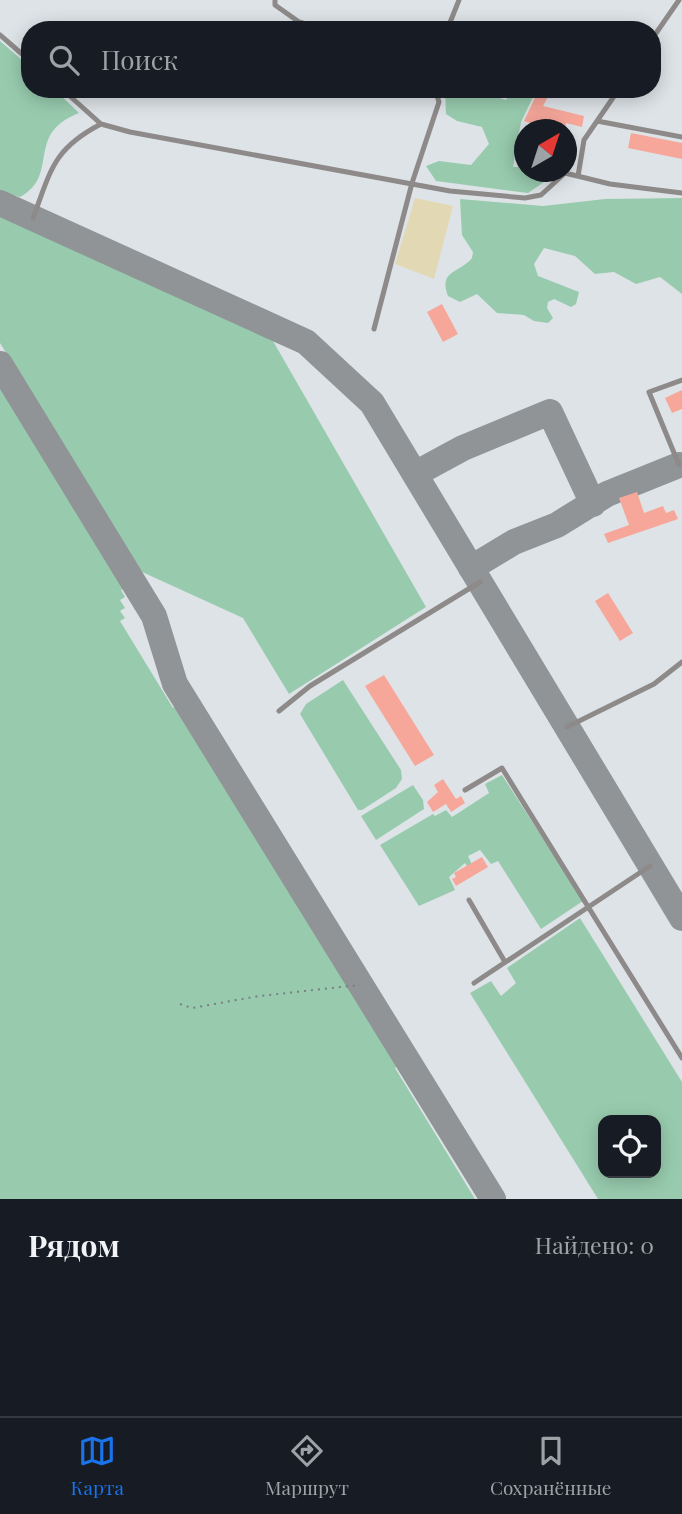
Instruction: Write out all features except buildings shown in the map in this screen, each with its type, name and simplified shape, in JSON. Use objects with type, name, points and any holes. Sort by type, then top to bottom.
[{"type":"lane","points":[[275,0],[275,5],[298,21]]},
{"type":"lane","points":[[451,21],[459,0]]},
{"type":"lane","points":[[661,26],[680,0]]},
{"type":"lane","points":[[0,35],[21,53]]},
{"type":"lane","points":[[72,98],[101,124],[130,132],[450,191],[525,198],[541,195],[565,173],[610,184],[682,193]]},
{"type":"lane","points":[[374,329],[412,183],[439,102],[438,98]]},
{"type":"lane","points":[[578,176],[584,140],[613,98]]},
{"type":"lane","points":[[597,121],[682,138]]},
{"type":"lane","points":[[33,218],[54,163],[67,145],[101,124]]},
{"type":"lane","points":[[679,465],[649,393],[682,380]]},
{"type":"lane","points":[[279,711],[320,680],[480,582]]},
{"type":"lane","points":[[567,727],[654,684],[682,662]]},
{"type":"lane","points":[[465,790],[502,768],[682,1058]]},
{"type":"lane","points":[[474,983],[650,866]]},
{"type":"lane","points":[[469,900],[505,962]]},
{"type":"path","points":[[180,1004],[192,1008],[259,996],[360,985]]},
{"type":"green space","points":[[0,41],[21,59],[21,98],[63,98],[79,113],[62,122],[52,132],[39,178],[32,188],[20,197],[0,191]]},
{"type":"green space","points":[[445,98],[533,98],[522,119],[514,119],[514,182],[544,182],[528,193],[436,181],[426,166],[439,161],[471,165],[489,144],[482,127],[457,121],[446,114]]},
{"type":"green space","points":[[682,198],[682,294],[660,277],[636,284],[614,272],[595,274],[575,256],[544,248],[534,264],[538,276],[579,292],[576,304],[571,307],[554,299],[548,302],[547,308],[553,318],[548,323],[534,321],[524,315],[497,313],[477,294],[460,302],[448,296],[448,277],[472,258],[473,252],[462,235],[460,199],[543,206],[605,199]]},
{"type":"green space","points":[[0,213],[273,341],[426,607],[289,694],[243,618],[140,571],[0,343]]},
{"type":"green space","points":[[0,383],[125,588],[121,590],[125,597],[120,600],[125,608],[120,611],[125,618],[120,621],[173,708],[180,704],[400,1064],[395,1068],[475,1199],[0,1199]]},
{"type":"green space","points":[[343,680],[401,770],[402,779],[396,788],[362,810],[358,810],[300,714],[306,704]]},
{"type":"green space","points":[[502,775],[583,901],[541,929],[498,861],[491,864],[480,850],[468,856],[476,873],[472,874],[465,863],[449,877],[455,890],[419,906],[380,845],[433,814],[435,816],[446,810],[452,817],[489,793],[485,784]]},
{"type":"green space","points":[[413,785],[423,800],[424,809],[376,840],[361,816]]},
{"type":"green space","points":[[580,918],[682,1082],[682,1199],[598,1199],[470,993],[491,981],[501,996],[516,983],[507,968]]},
{"type":"sand","points":[[415,198],[453,206],[434,279],[395,264]]},
{"type":"taxiway","points":[[0,203],[306,342],[372,403],[682,918]]},
{"type":"taxiway","points":[[0,364],[154,616],[175,684],[493,1199]]},
{"type":"taxiway","points":[[415,474],[463,448],[550,412],[593,504]]},
{"type":"taxiway","points":[[471,568],[514,542],[557,525],[607,494],[679,465]]}]
